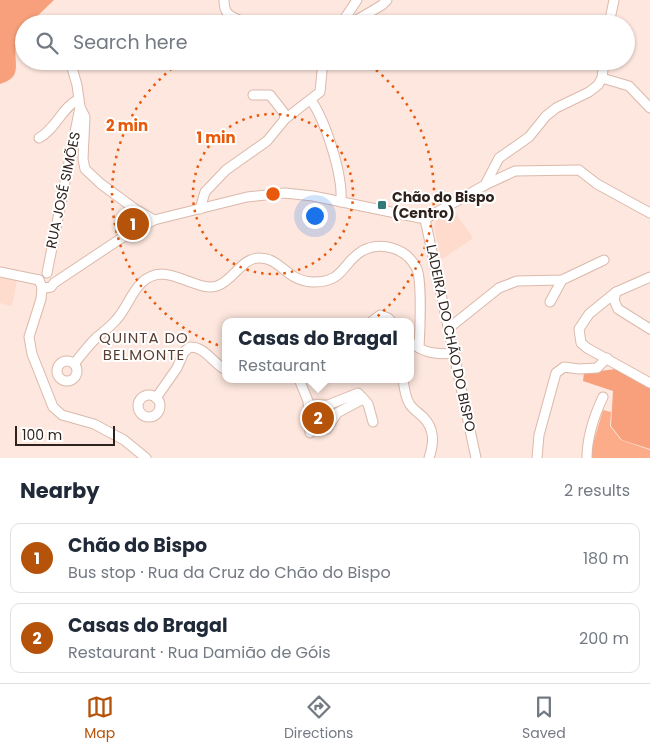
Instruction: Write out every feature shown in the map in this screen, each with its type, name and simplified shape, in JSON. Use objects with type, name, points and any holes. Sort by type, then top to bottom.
[{"type":"street","points":[[224,0],[226,11],[229,15]]},
{"type":"street","points":[[347,15],[357,0]]},
{"type":"street","points":[[612,15],[614,0]]},
{"type":"street","points":[[364,15],[386,1]]},
{"type":"street","points":[[73,70],[85,117],[83,159],[85,169],[135,210],[154,220]]},
{"type":"street","points":[[200,209],[205,192],[226,170],[267,141],[285,119],[320,92],[322,70]]},
{"type":"street","points":[[485,185],[499,158],[529,137],[546,116],[556,108],[598,86],[603,70]]},
{"type":"street","points":[[602,78],[629,86],[650,108]]},
{"type":"street","points":[[253,94],[270,96],[284,113],[285,119]]},
{"type":"street","points":[[311,100],[328,136],[342,192],[341,202]]},
{"type":"street","points":[[39,138],[48,134],[73,102],[80,103]]},
{"type":"street","name":"RUA JOSÉ SIMÕES","points":[[47,281],[80,103]]},
{"type":"street","points":[[0,272],[47,281],[68,273],[120,239],[154,220],[248,197],[285,193],[314,196],[425,218],[515,171],[579,170],[597,184],[650,213]]},
{"type":"street","name":"LADEIRA DO CHÃO DO BISPO","points":[[425,218],[476,458]]},
{"type":"street","points":[[74,364],[95,339],[117,320],[138,286],[156,275],[170,275],[202,285],[217,286],[248,262],[255,258],[262,258],[275,262],[296,279],[313,282],[324,281],[337,276],[357,254],[365,249],[383,246],[400,250],[413,262],[419,275],[419,348]]},
{"type":"street","points":[[449,328],[499,288],[517,281],[562,280],[604,260]]},
{"type":"street","points":[[650,277],[616,292],[589,314],[579,329],[581,343],[587,348],[650,383]]},
{"type":"street","points":[[550,302],[562,280]]},
{"type":"street","points":[[47,281],[29,337],[32,354],[53,407],[62,415],[94,424],[124,440],[146,458]]},
{"type":"street","points":[[616,292],[614,300],[618,309],[650,329]]},
{"type":"street","points":[[414,345],[433,354],[454,353]]},
{"type":"street","points":[[156,398],[177,368],[184,352],[190,347],[200,349],[222,368]]},
{"type":"street","points":[[537,458],[539,435],[556,373],[564,367],[579,369],[597,368],[607,358]]},
{"type":"street","points":[[301,383],[309,405],[310,433]]},
{"type":"street","points":[[403,383],[406,397],[410,404],[432,431],[434,439],[429,458]]},
{"type":"street","points":[[309,405],[328,405],[358,393],[368,404],[373,422]]},
{"type":"street","points":[[327,429],[337,413],[362,399],[362,397]]},
{"type":"street","points":[[587,458],[587,445],[597,410],[603,397]]},
{"type":"shaded area","points":[[0,0],[54,0],[38,15],[15,15],[16,70],[12,77],[0,84]]},
{"type":"shaded area","points":[[454,211],[473,238],[441,260],[434,226],[437,219]]},
{"type":"shaded area","points":[[0,276],[17,280],[12,306],[0,303]]},
{"type":"shaded area","points":[[616,369],[650,388],[650,449],[622,440],[611,426],[613,391],[583,381],[584,373]]},
{"type":"shaded area","points":[[603,410],[611,412],[610,426],[621,440],[650,450],[650,458],[592,458],[592,447]]},
{"type":"place","name":"Chão do Bispo (Centro)","points":[[382,205]]},
{"type":"place","name":"Chão do Bispo","points":[[133,224]]},
{"type":"place","name":"Casas do Bragal","points":[[318,418]]},
{"type":"district","name":"QUINTA DO BELMONTE","points":[[144,346]]}]
